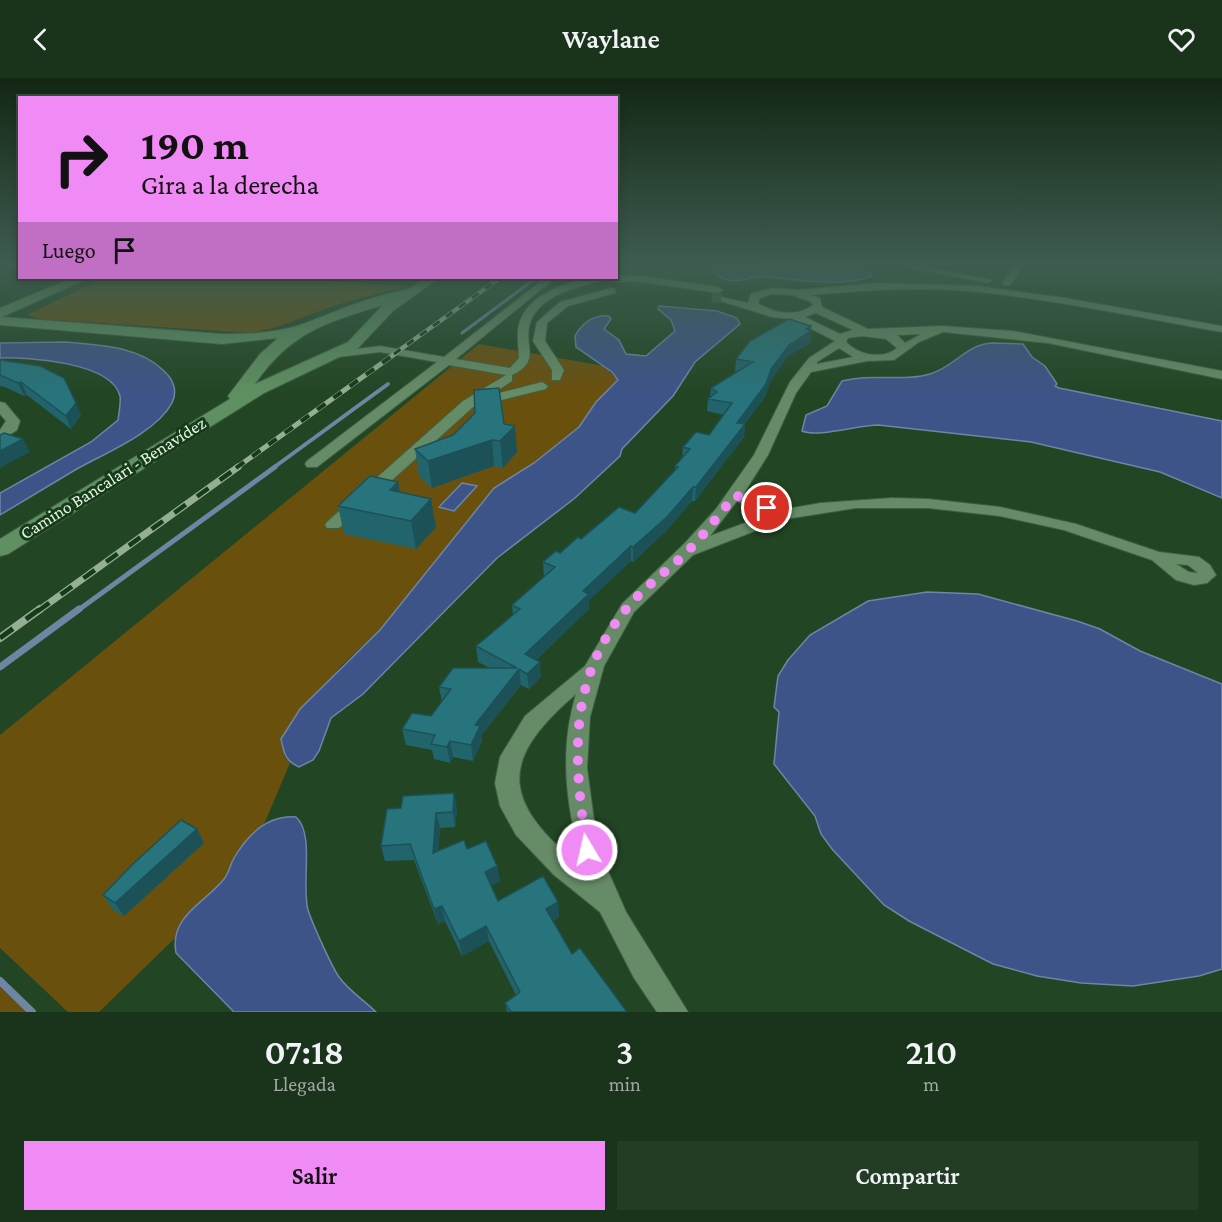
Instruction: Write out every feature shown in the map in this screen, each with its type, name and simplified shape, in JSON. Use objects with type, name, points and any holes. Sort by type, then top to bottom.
[{"type":"main road","points":[[0,313],[15,307]]},
{"type":"main road","points":[[0,321],[271,345],[330,311],[352,307]]},
{"type":"main road","name":"Camino Bancalari - Benavídez","points":[[226,408],[245,388],[271,345],[319,322],[363,307]]},
{"type":"main road","name":"Camino Bancalari - Benavídez","points":[[0,549],[226,408],[271,382],[331,357],[367,333],[391,307]]},
{"type":"main road","points":[[319,322],[340,317],[360,318],[368,321],[367,333]]},
{"type":"main road","points":[[0,329],[271,345]]},
{"type":"main road","points":[[240,344],[255,353],[247,370],[245,388]]},
{"type":"main road","points":[[271,345],[274,360],[290,364],[331,357]]},
{"type":"street","points":[[312,464],[514,307]]},
{"type":"street","points":[[333,525],[456,414],[512,373],[525,358],[524,328],[530,313],[537,307]]},
{"type":"street","points":[[468,404],[542,386],[556,377],[558,370],[538,341],[542,322],[561,307]]},
{"type":"street","points":[[752,307],[801,318],[841,341],[854,353],[876,357]]},
{"type":"street","points":[[787,315],[806,314],[815,307]]},
{"type":"street","points":[[820,307],[872,333],[900,342],[902,351]]},
{"type":"street","points":[[1083,307],[1222,334]]},
{"type":"street","points":[[1089,307],[1222,329]]},
{"type":"street","points":[[1138,307],[1222,321]]},
{"type":"street","points":[[807,369],[850,359],[893,356],[915,340],[942,329]]},
{"type":"street","points":[[674,1012],[661,995],[610,907],[587,850],[577,767],[578,721],[591,670],[604,644],[633,601],[684,554],[735,495],[770,439],[793,384],[813,360],[848,335],[942,329],[1030,335],[1222,375]]},
{"type":"street","points":[[367,333],[380,349]]},
{"type":"street","points":[[331,357],[380,349],[512,373],[538,366],[553,370],[556,377]]},
{"type":"street","points":[[512,373],[520,386],[542,386]]},
{"type":"street","points":[[0,406],[13,421],[12,427],[0,437]]},
{"type":"street","points":[[456,414],[463,434]]},
{"type":"street","points":[[393,472],[423,463]]},
{"type":"street","points":[[735,495],[784,514]]},
{"type":"street","points":[[684,554],[720,537],[784,514],[814,508],[875,503],[946,505],[1013,514],[1067,526],[1158,557]]},
{"type":"street","points":[[591,670],[526,730],[510,760],[505,782],[512,810],[527,832],[610,907]]},
{"type":"shaded area","points":[[44,307],[332,307],[274,328],[250,333],[40,319],[27,315]]},
{"type":"shaded area","points":[[479,344],[604,366],[618,380],[596,402],[579,427],[534,463],[494,488],[380,630],[341,666],[281,739],[285,757],[290,763],[265,822],[246,841],[223,880],[181,923],[174,939],[99,1012],[68,1012],[0,948],[0,735]]},
{"type":"shaded area","points":[[0,987],[27,1012],[0,1012]]},
{"type":"water","points":[[659,307],[666,307],[717,311],[737,318],[740,324],[695,362],[673,396],[622,449],[620,456],[575,498],[497,558],[363,694],[331,718],[319,751],[313,760],[299,767],[291,762],[284,752],[281,739],[300,709],[380,630],[494,488],[534,463],[579,427],[596,402],[618,380],[612,372],[576,347],[575,336],[581,327],[598,316],[609,316],[611,319],[604,329],[619,340],[626,354],[646,356],[675,331],[671,320],[658,309]]},
{"type":"water","points":[[65,342],[118,348],[143,356],[170,378],[174,386],[174,399],[164,414],[142,433],[0,515],[0,493],[91,442],[118,420],[120,396],[114,385],[102,376],[67,364],[0,358],[0,343]]},
{"type":"water","points":[[992,343],[1023,344],[1032,357],[1045,366],[1057,384],[1055,386],[1059,388],[1222,421],[1222,498],[1160,472],[1031,442],[878,425],[818,433],[802,431],[806,415],[827,406],[842,381],[930,374],[939,371],[975,347]]},
{"type":"water","points":[[462,483],[477,486],[454,511],[439,507]]},
{"type":"water","points":[[927,592],[978,594],[1077,621],[1100,629],[1140,651],[1222,684],[1222,969],[1199,976],[1133,986],[1081,983],[1037,976],[993,964],[909,921],[884,905],[832,849],[821,834],[815,816],[774,764],[779,712],[774,707],[778,676],[788,660],[810,635],[868,601]]},
{"type":"water","points":[[296,817],[305,835],[306,899],[314,925],[339,977],[376,1012],[234,1012],[176,953],[175,940],[183,920],[224,879],[234,858],[252,834],[276,819]]},
{"type":"building","points":[[789,319],[811,326],[806,329],[811,331],[789,345],[771,369],[766,384],[737,423],[745,424],[696,487],[693,487],[667,517],[633,547],[631,546],[583,591],[589,594],[525,654],[540,662],[527,674],[519,669],[475,725],[480,726],[471,745],[450,741],[447,747],[431,744],[435,735],[402,729],[412,713],[431,716],[451,689],[439,687],[453,668],[517,668],[476,646],[520,609],[512,605],[555,567],[543,562],[556,551],[560,553],[578,537],[581,539],[619,507],[635,513],[678,467],[675,466],[690,449],[683,447],[696,432],[709,435],[732,403],[708,399],[717,392],[711,388],[753,362],[736,359],[750,341]]},
{"type":"building","points":[[0,360],[40,366],[64,378],[76,403],[66,416],[21,382],[18,383],[0,375]]},
{"type":"building","points":[[499,388],[504,424],[515,426],[500,441],[492,440],[428,461],[415,449],[453,435],[475,413],[474,390]]},
{"type":"building","points":[[4,433],[23,439],[0,451],[0,435]]},
{"type":"building","points":[[370,476],[398,482],[390,490],[431,499],[411,521],[338,506]]},
{"type":"building","points":[[454,793],[453,812],[436,813],[433,853],[464,840],[467,849],[486,841],[497,866],[485,872],[498,901],[543,876],[558,902],[546,909],[572,954],[580,948],[627,1012],[511,1012],[505,1003],[520,992],[486,926],[459,941],[442,906],[434,909],[410,844],[381,846],[387,809],[401,808],[403,796]]},
{"type":"building","points":[[181,820],[197,829],[115,903],[103,895],[133,864]]},
{"type":"waterway","points":[[462,333],[498,307]]},
{"type":"waterway","points":[[273,468],[388,384]]},
{"type":"waterway","points":[[77,611],[275,467]]},
{"type":"waterway","points":[[0,667],[79,609]]},
{"type":"waterway","points":[[0,981],[32,1012]]},
{"type":"railway","points":[[394,354],[460,307]]},
{"type":"railway","points":[[236,468],[396,353]]},
{"type":"railway","points":[[38,611],[238,467]]},
{"type":"railway","points":[[0,638],[40,609]]},
{"type":"route","points":[[587,850],[579,800],[576,756],[578,721],[589,674],[604,644],[633,601],[684,554],[735,495],[767,508]]}]
